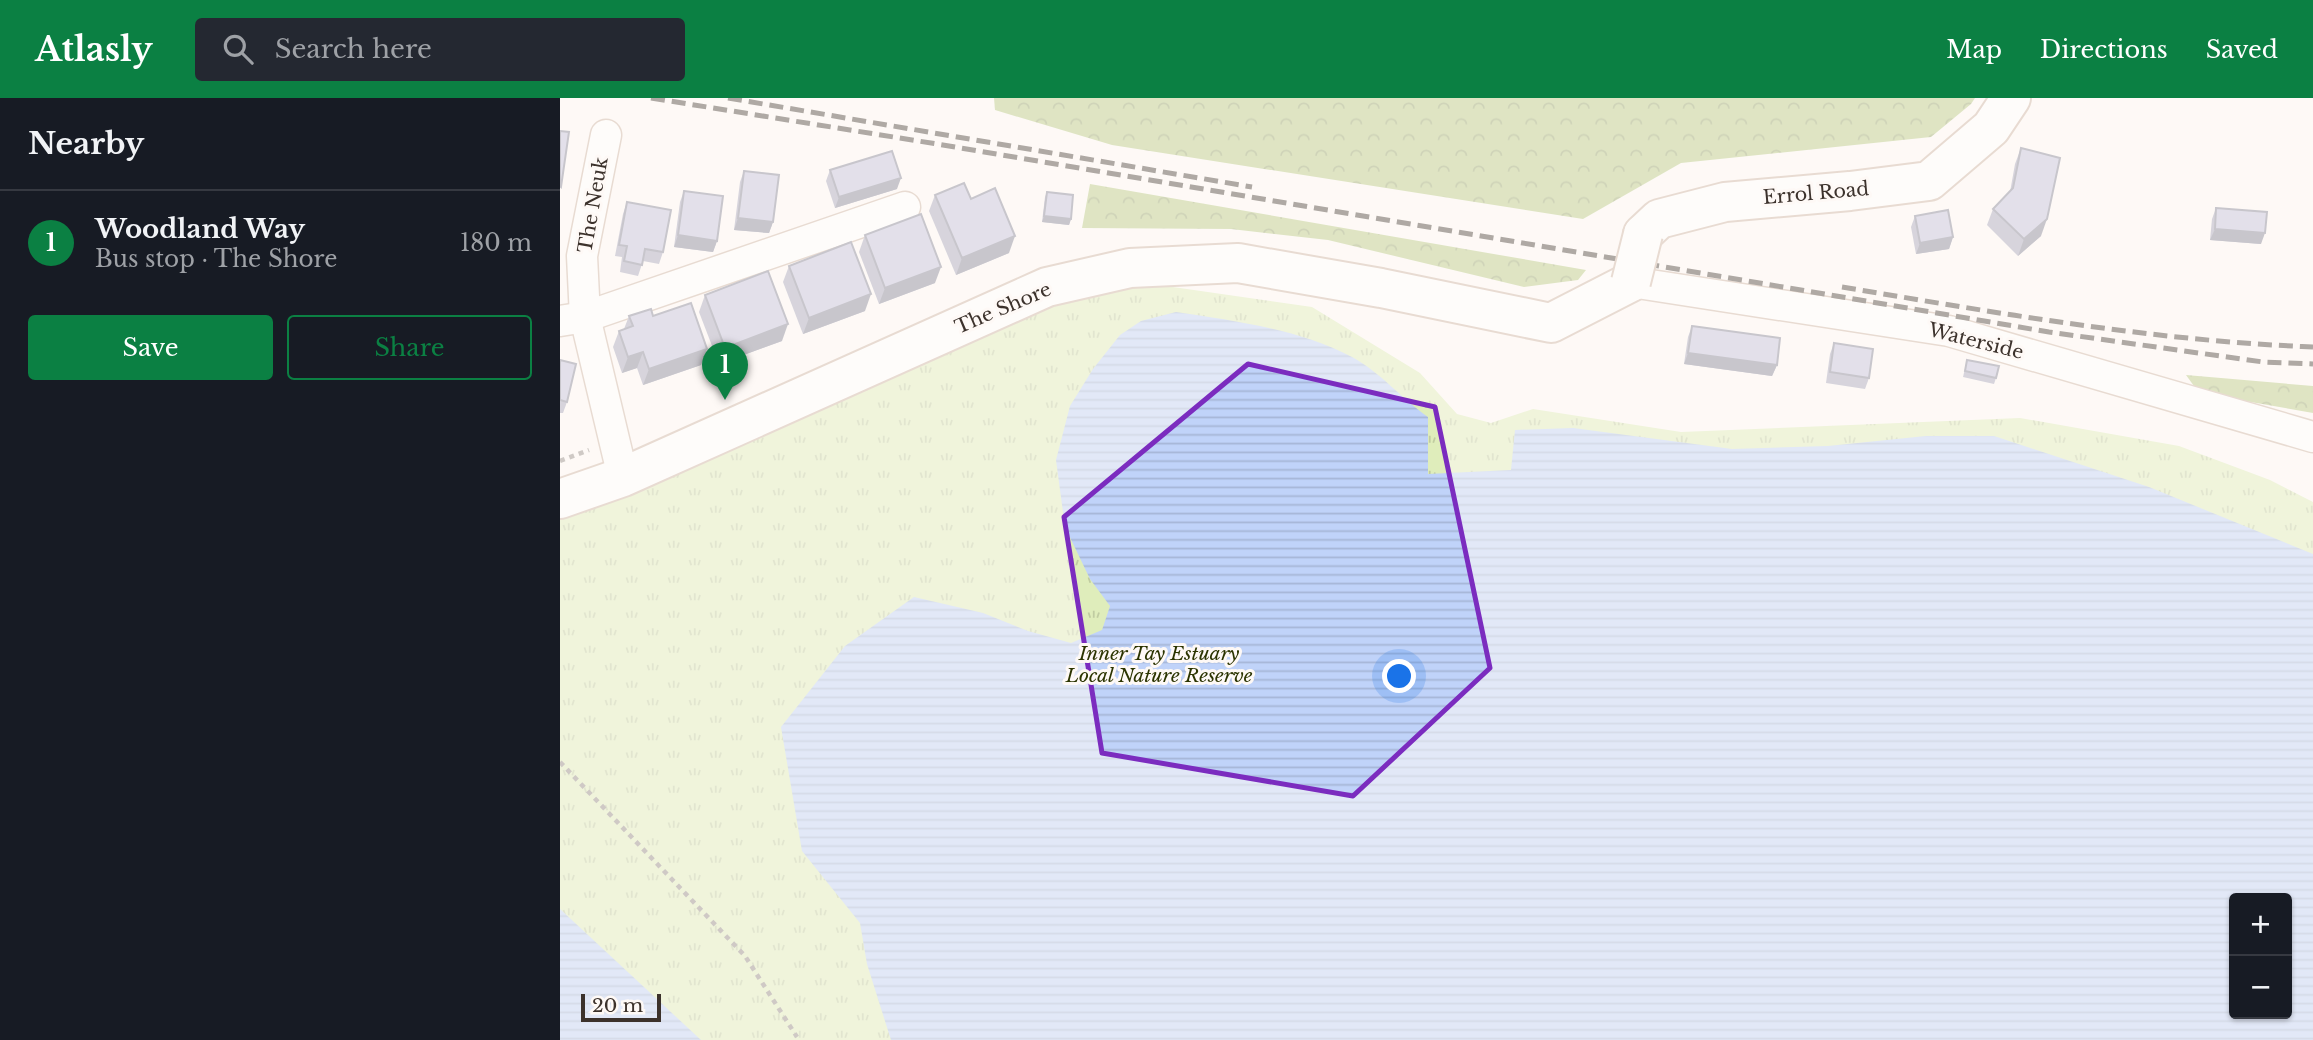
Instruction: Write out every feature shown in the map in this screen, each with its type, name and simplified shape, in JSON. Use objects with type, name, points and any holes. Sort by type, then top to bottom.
[{"type":"street","name":"Errol Road","points":[[1631,282],[1643,234],[1659,219],[1725,202],[1850,191],[1929,180],[1991,128],[2011,98]]},
{"type":"street","name":"The Neuk","points":[[606,135],[582,256],[573,319],[623,477]]},
{"type":"street","points":[[573,319],[905,207]]},
{"type":"street","name":"The Shore","points":[[560,499],[623,477],[1047,287],[1130,268],[1238,263],[1381,288],[1551,323],[1631,282]]},
{"type":"street","name":"Waterside","points":[[1631,282],[1949,331],[2313,437]]},
{"type":"path","points":[[560,762],[745,956],[797,1037]]},
{"type":"highlighted area","points":[[1248,364],[1435,407],[1490,668],[1353,796],[1102,753],[1064,517]]},
{"type":"green space","points":[[994,98],[1975,98],[1931,137],[1681,163],[1583,219],[1112,145],[995,110]]},
{"type":"green space","points":[[1090,184],[1586,270],[1578,280],[1524,287],[1328,240],[1231,229],[1082,228]]},
{"type":"green space","name":"Inner Tay Estuary Local Nature Reserve","points":[[1138,282],[1312,307],[1420,373],[1457,414],[1491,423],[1533,409],[1681,432],[2020,418],[2179,446],[2270,480],[2313,502],[2313,1040],[560,1040],[560,516],[1053,298]]},
{"type":"green space","points":[[2186,375],[2313,386],[2313,413],[2199,393]]},
{"type":"water","name":"Inner Tay Estuary Local Nature Reserve","points":[[1176,312],[1266,327],[1332,347],[1372,370],[1428,417],[1428,474],[1511,470],[1515,430],[1573,428],[1732,449],[1828,446],[1926,436],[1994,436],[2149,487],[2313,554],[2313,1040],[891,1040],[867,964],[860,923],[802,851],[781,727],[845,646],[914,597],[983,613],[1028,631],[1071,643],[1102,630],[1110,606],[1090,579],[1065,527],[1056,460],[1070,406],[1093,369],[1120,335],[1141,321]]},
{"type":"water","points":[[560,909],[701,1040],[560,1040]]},
{"type":"building","points":[[560,131],[569,132],[561,187],[560,186]]},
{"type":"building","points":[[2021,148],[2060,158],[2047,219],[2024,239],[1993,209],[2013,188]]},
{"type":"building","points":[[892,151],[901,178],[839,197],[830,170]]},
{"type":"building","points":[[744,171],[779,175],[773,222],[738,218]]},
{"type":"building","points":[[964,183],[971,199],[995,188],[1015,236],[962,258],[935,195]]},
{"type":"building","points":[[684,191],[723,196],[717,241],[678,235]]},
{"type":"building","points":[[1047,192],[1073,195],[1071,219],[1044,216]]},
{"type":"building","points":[[627,202],[671,210],[663,252],[645,249],[642,265],[624,261],[627,246],[619,245]]},
{"type":"building","points":[[2216,208],[2267,212],[2265,233],[2215,229]]},
{"type":"building","points":[[1948,210],[1953,237],[1920,243],[1915,216]]},
{"type":"building","points":[[921,214],[941,267],[885,288],[865,235]]},
{"type":"building","points":[[851,242],[871,294],[809,318],[789,266]]},
{"type":"building","points":[[768,271],[788,324],[725,348],[705,295]]},
{"type":"building","points":[[691,303],[707,349],[649,369],[643,352],[628,357],[619,331],[633,326],[629,316],[651,309],[653,316]]},
{"type":"building","points":[[1692,326],[1780,338],[1777,365],[1688,353]]},
{"type":"building","points":[[1834,343],[1873,349],[1869,378],[1830,372]]},
{"type":"building","points":[[560,360],[576,364],[567,402],[560,400]]},
{"type":"building","points":[[1967,360],[1999,366],[1996,378],[1965,371]]},
{"type":"railway","points":[[651,98],[2049,332],[2263,362],[2313,364]]},
{"type":"railway","points":[[728,98],[1252,187]]},
{"type":"railway","points":[[1842,287],[2136,332],[2313,347]]},
{"type":"place","name":"Woodland Way","points":[[725,400]]}]
